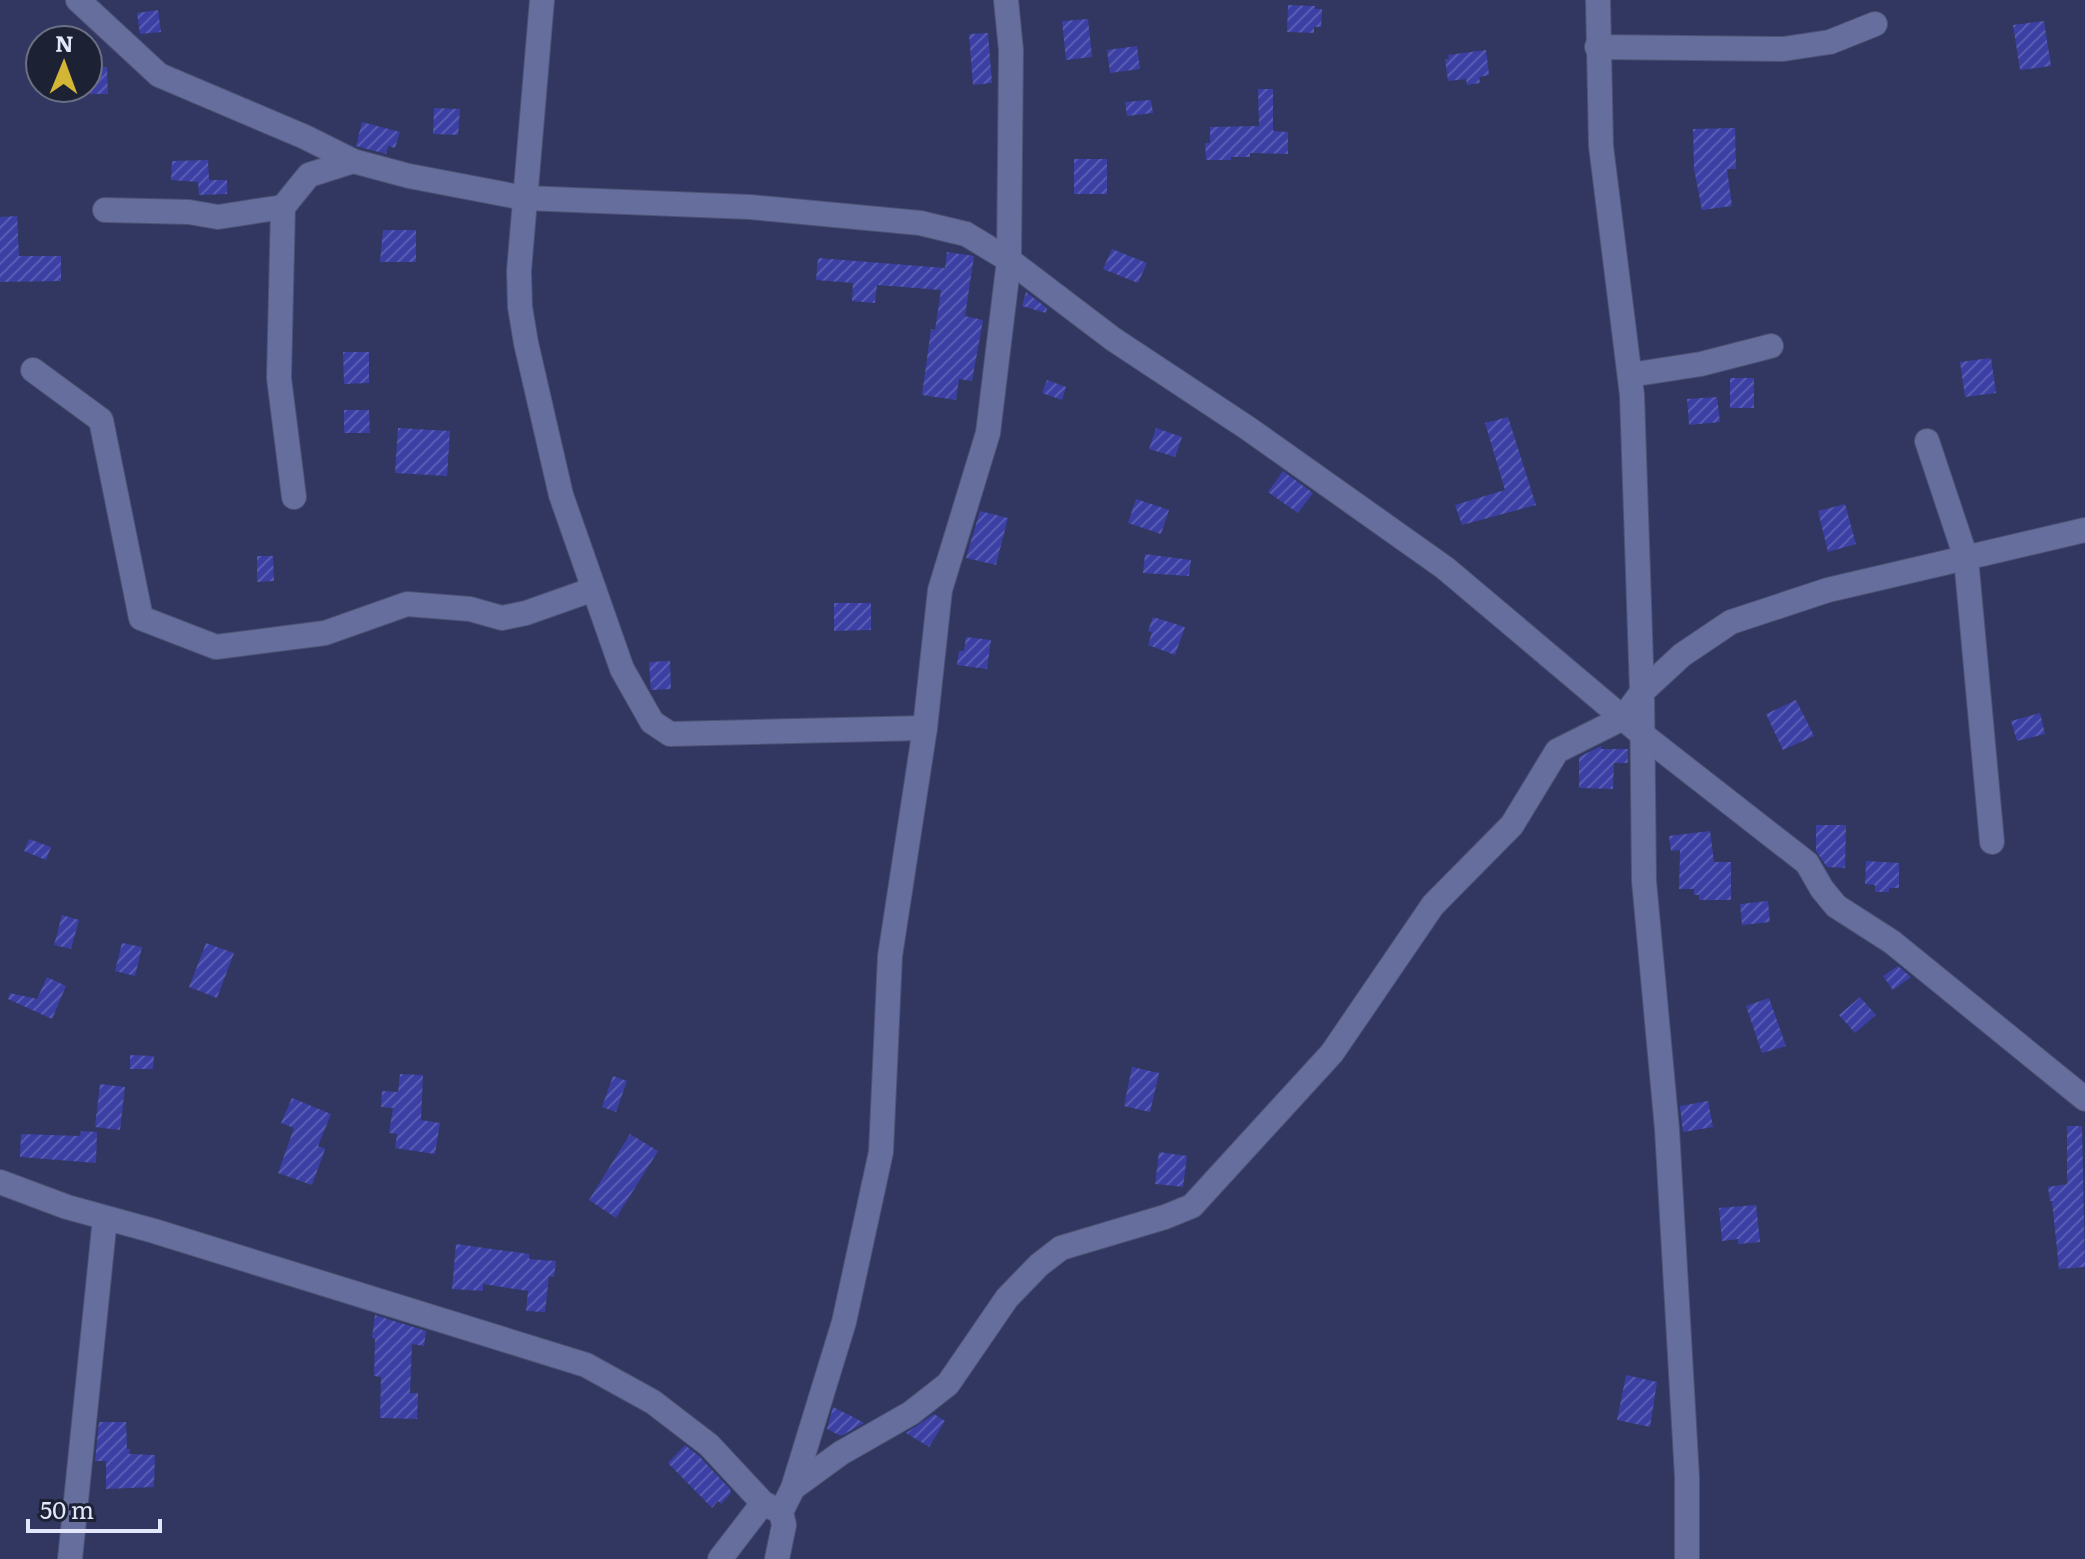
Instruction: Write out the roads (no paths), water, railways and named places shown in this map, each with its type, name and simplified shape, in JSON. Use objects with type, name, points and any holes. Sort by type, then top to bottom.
[{"type":"street","points":[[78,0],[159,75],[305,137],[353,161],[409,176],[524,198],[750,207],[920,223],[966,234],[1009,260],[1113,339],[1249,429],[1445,568],[1643,735],[1807,863],[1836,906],[1892,942],[2085,1099]]},
{"type":"street","points":[[542,0],[524,198],[520,307],[561,495],[622,669],[652,722],[670,734],[925,728]]},
{"type":"street","points":[[793,1488],[844,1322],[881,1152],[890,956],[925,728],[940,590],[988,433],[1009,260],[1011,50],[1006,0]]},
{"type":"street","points":[[1598,0],[1601,146],[1630,375],[1641,648],[1644,881],[1667,1129],[1687,1477],[1687,1559]]},
{"type":"street","points":[[1597,47],[1783,49],[1830,42],[1875,24]]},
{"type":"street","points":[[294,497],[279,378],[283,207],[309,175],[353,161]]},
{"type":"street","points":[[105,210],[189,212],[218,217],[283,207]]},
{"type":"street","points":[[1630,375],[1701,364],[1771,346]]},
{"type":"street","points":[[33,370],[101,420],[141,618],[166,628],[216,647],[325,633],[407,604],[470,609],[502,618],[526,613],[594,589]]},
{"type":"street","points":[[1927,441],[1966,558],[1992,842]]},
{"type":"street","points":[[720,1559],[793,1488],[841,1453],[911,1413],[948,1384],[1007,1298],[1039,1265],[1061,1248],[1192,1206],[1332,1053],[1433,905],[1512,825],[1557,751],[1623,718],[1642,692],[1682,655],[1731,622],[1828,590],[2085,530]]},
{"type":"street","points":[[1641,648],[1682,655]]},
{"type":"street","points":[[0,1182],[67,1207],[586,1365],[653,1402],[709,1445],[772,1507],[784,1525],[777,1559]]},
{"type":"street","points":[[70,1559],[105,1218]]}]
